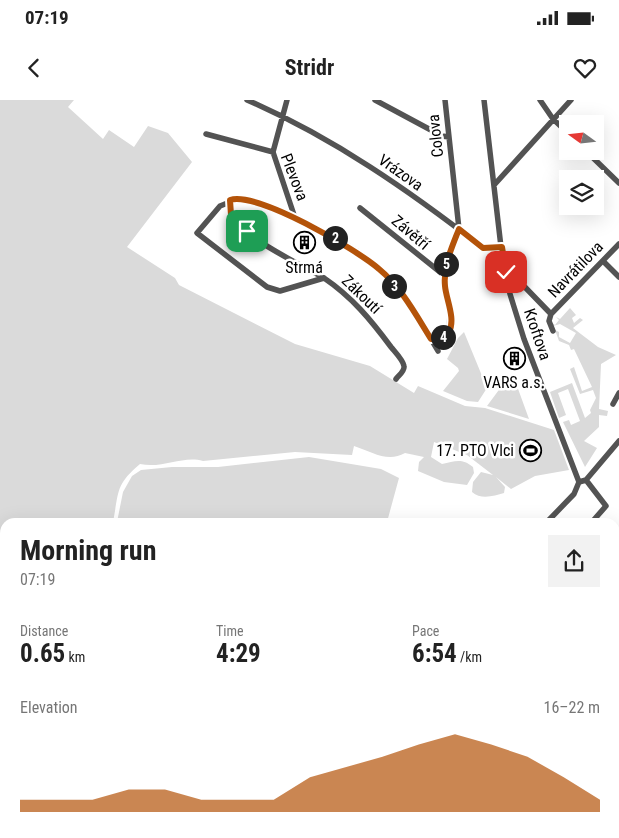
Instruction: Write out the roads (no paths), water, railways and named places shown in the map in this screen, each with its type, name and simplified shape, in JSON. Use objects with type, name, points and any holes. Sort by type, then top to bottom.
[{"type":"street","name":"Vrázova","points":[[247,100],[283,116],[372,168],[483,248],[502,247]]},
{"type":"street","points":[[273,152],[287,100]]},
{"type":"street","points":[[375,100],[442,136],[449,137]]},
{"type":"street","name":"Colova","points":[[445,100],[459,229]]},
{"type":"street","name":"Kroftova","points":[[484,100],[502,247],[510,294],[524,338],[579,482]]},
{"type":"street","points":[[540,100],[559,125]]},
{"type":"street","points":[[495,184],[571,100]]},
{"type":"street","name":"Plevova","points":[[206,134],[273,152],[295,218]]},
{"type":"street","points":[[595,160],[619,183]]},
{"type":"street","points":[[324,278],[258,240],[238,224],[229,210],[230,200],[240,198],[295,218],[338,239],[380,269],[405,300],[438,351]]},
{"type":"street","name":"Zákoutí","points":[[230,200],[220,206],[197,233],[267,287],[280,291],[324,278],[354,301],[400,358],[404,371],[396,379]]},
{"type":"street","name":"Závětří","points":[[360,208],[445,276]]},
{"type":"street","points":[[431,339],[445,336],[450,330],[445,276],[446,263],[459,229]]},
{"type":"street","name":"Navrátilova","points":[[552,314],[619,244]]},
{"type":"street","points":[[603,262],[619,277]]},
{"type":"street","points":[[520,282],[552,314],[549,321],[553,331]]},
{"type":"street","points":[[613,404],[619,393]]},
{"type":"street","points":[[551,518],[574,494],[579,482],[586,480],[619,441]]},
{"type":"street","points":[[586,480],[606,506],[596,518]]},
{"type":"place","name":"Strmá","points":[[304,243]]},
{"type":"place","name":"VARS a.s.","points":[[514,358]]},
{"type":"place","name":"17. PTO Vlci","points":[[530,450]]}]
